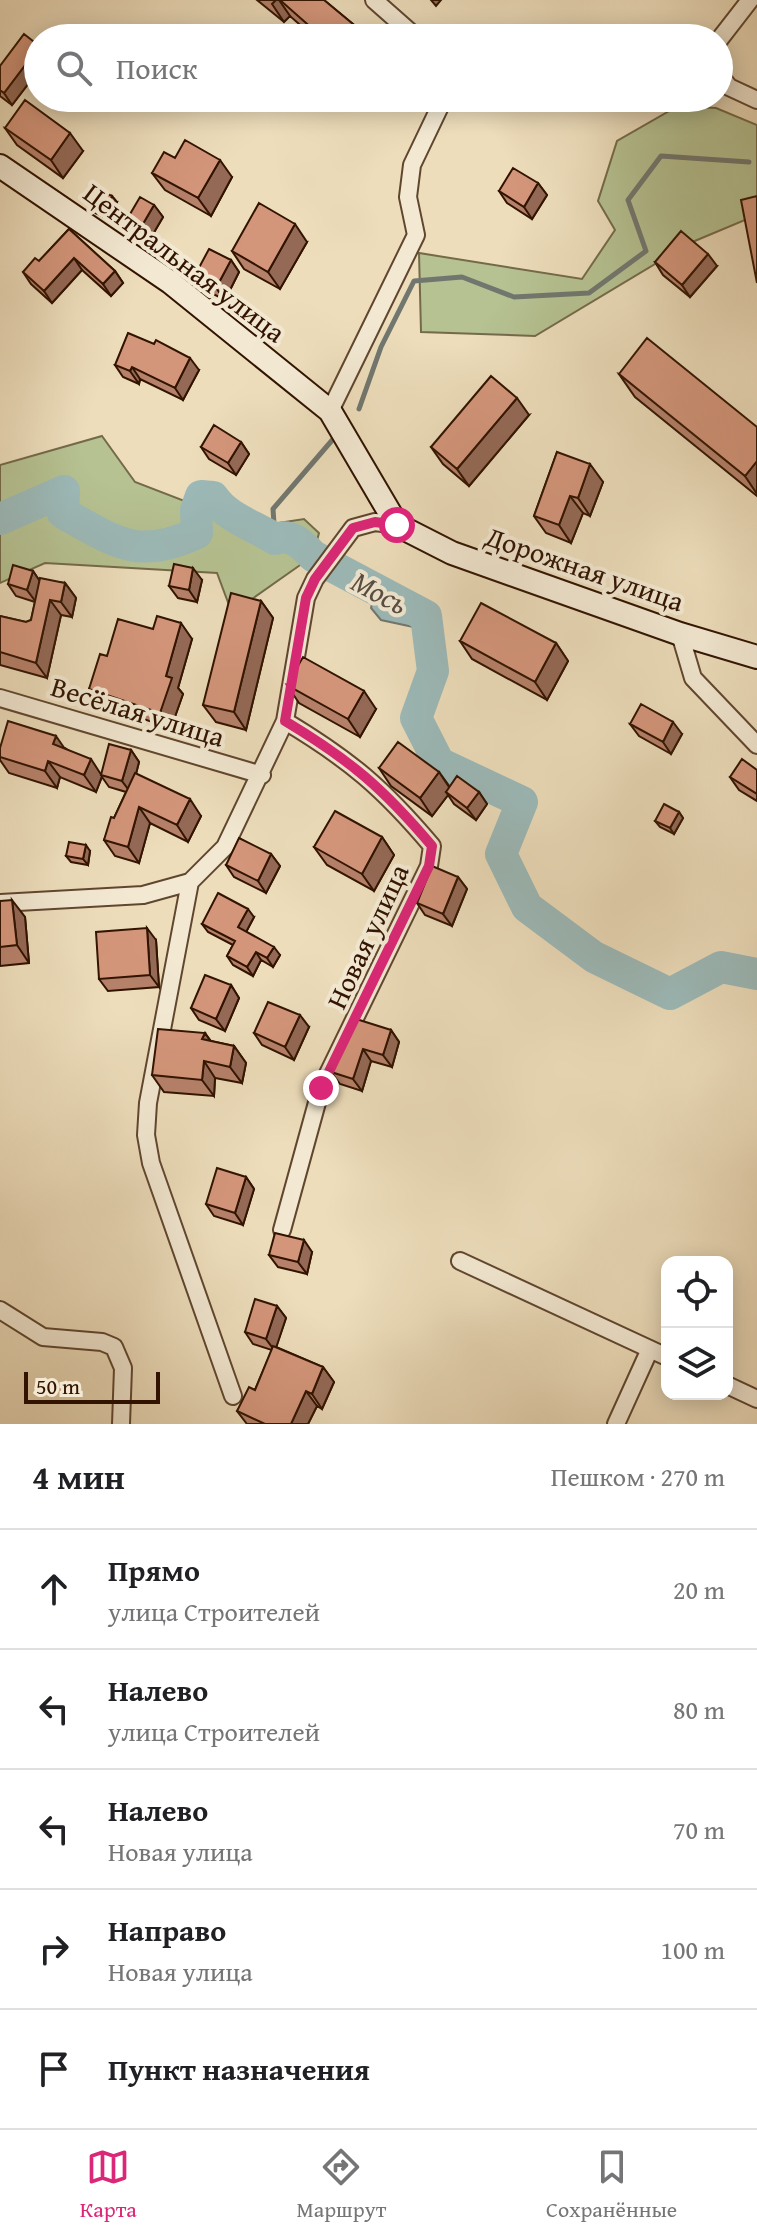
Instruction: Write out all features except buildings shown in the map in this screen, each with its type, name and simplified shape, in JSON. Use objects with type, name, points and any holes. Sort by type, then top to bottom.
[{"type":"street","points":[[374,0],[401,24]]},
{"type":"street","points":[[731,24],[750,0]]},
{"type":"street","points":[[733,89],[757,100]]},
{"type":"street","points":[[397,525],[330,411],[416,235],[408,197],[412,165],[437,112]]},
{"type":"street","name":"Центральная улица","points":[[0,166],[170,282],[330,411]]},
{"type":"street","points":[[0,903],[143,895],[190,882],[225,847],[262,775],[285,721],[306,598],[315,579],[353,528],[375,522],[397,525]]},
{"type":"street","name":"Дорожная улица","points":[[397,525],[452,553],[680,634],[757,657]]},
{"type":"street","points":[[680,634],[693,678],[757,745]]},
{"type":"street","name":"Весёлая улица","points":[[0,698],[262,775]]},
{"type":"street","name":"Новая улица","points":[[282,1230],[321,1088],[423,880],[432,846],[393,800],[346,758],[285,721]]},
{"type":"street","points":[[190,882],[148,1103],[146,1135],[151,1163],[233,1396]]},
{"type":"street","points":[[460,1261],[661,1354]]},
{"type":"street","points":[[0,1310],[43,1337],[102,1342],[114,1347],[123,1368],[121,1424]]},
{"type":"street","points":[[616,1424],[650,1349]]},
{"type":"street","points":[[733,1388],[757,1399]]},
{"type":"green space","points":[[668,112],[726,112],[757,125],[757,215],[690,243],[535,336],[421,332],[419,253],[582,279],[615,230],[598,201],[617,141]]},
{"type":"green space","points":[[102,436],[135,482],[252,527],[304,519],[319,533],[313,556],[232,613],[217,573],[45,563],[0,583],[0,465]]},
{"type":"water","points":[[391,589],[414,597],[426,610],[418,613],[418,628],[381,620],[371,608],[373,600],[380,600]]},
{"type":"waterway","points":[[359,409],[381,347],[414,281],[462,277],[514,297],[589,293],[646,251],[628,200],[661,156],[749,162]]},
{"type":"waterway","points":[[275,539],[273,509],[334,438]]},
{"type":"waterway","name":"Мось","points":[[0,519],[64,491],[63,513],[127,544],[158,546],[197,533],[196,510],[201,496],[213,497],[241,521],[275,539],[296,541],[313,556],[426,616],[433,671],[416,718],[439,763],[522,802],[501,854],[527,907],[594,957],[670,994],[721,967],[757,974]]},
{"type":"route","points":[[321,1088],[347,1041],[429,866],[432,846],[393,800],[346,758],[285,721],[306,598],[315,579],[353,528],[375,522],[397,525]]}]
